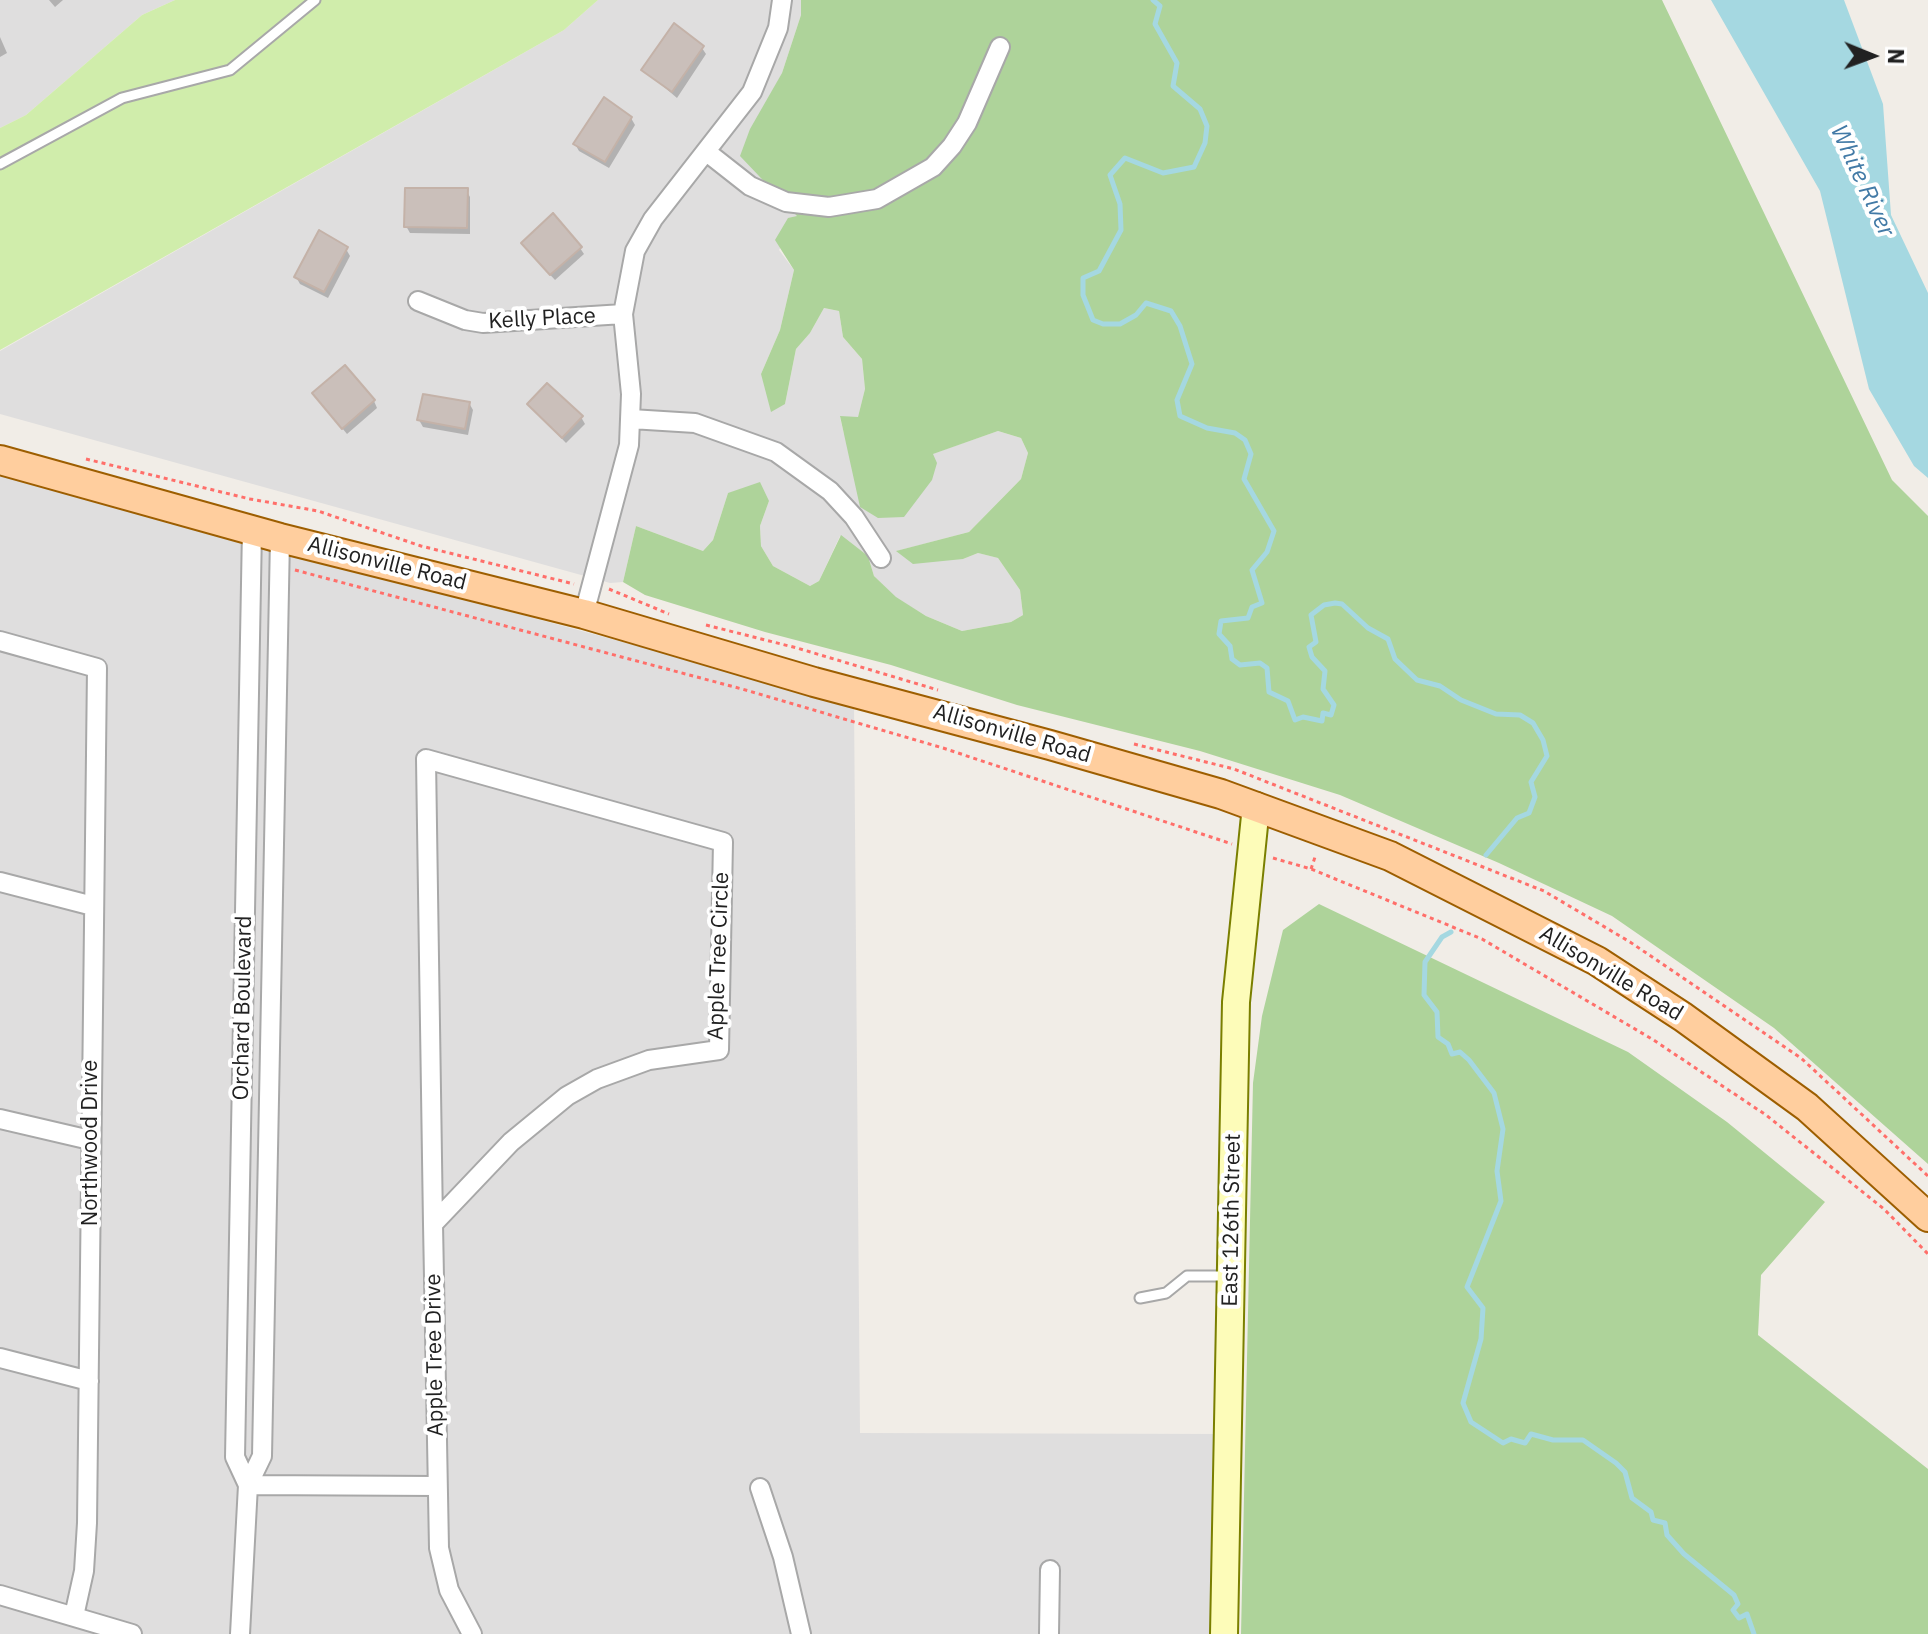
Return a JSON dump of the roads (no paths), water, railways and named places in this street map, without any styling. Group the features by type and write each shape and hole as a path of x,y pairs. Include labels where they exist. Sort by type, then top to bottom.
{"main road":[{"name":"Allisonville Road","path":"0,460 252,529 279,550 584,614 1256,806 1390,856 1597,961 1756,1067 1817,1116 1928,1217"},
{"name":"East 126th Street","path":"1224,1634 1236,1002 1256,806"}],"street":[{"path":"584,614 625,466 631,419 623,314 635,251 660,208 708,153 752,92 778,28 782,0"},
{"path":"708,153 750,186 786,202 829,207 877,199 933,167 952,146 967,123 1000,47"},
{"name":"Kelly Place","path":"418,301 465,320 483,323 623,314"},
{"path":"631,419 695,423 776,452 830,491 854,517 881,558"},
{"name":"Orchard Boulevard","path":"248,1485 235,1457 252,529"},
{"name":"Orchard Boulevard","path":"240,1634 248,1485 262,1456 279,550"},
{"name":"Northwood Drive","path":"0,641 97,668 86,1554 74,1616"},
{"name":"Apple Tree Circle","path":"426,759 723,842 719,1050 649,1060 597,1079 567,1096 511,1142 433,1224 426,759"},
{"path":"0,882 93,906"},
{"path":"0,1119 90,1140"},
{"name":"Apple Tree Drive","path":"433,1224 441,1562 454,1603 472,1634"},
{"path":"0,1358 89,1381"},
{"path":"248,1485 437,1486"},
{"path":"760,1488 783,1557 801,1634"},
{"path":"1049,1634 1050,1570"},
{"path":"0,1595 132,1634"}],"lane":[{"path":"0,164 122,98 230,70 315,0"},
{"path":"1140,1298 1166,1293 1179,1278 1187,1276 1231,1276"}],"water":[{"name":"White River","path":"1711,0 1844,0 1883,104 1891,215 1928,293 1928,478 1914,466 1869,389 1820,191"}],"waterway":[{"path":"1153,0 1160,6 1155,24 1177,63 1173,86 1200,109 1207,126 1205,143 1194,167 1163,173 1125,158 1110,175 1120,204 1121,230 1099,271 1083,278 1083,295 1093,320 1103,324 1120,324 1136,315 1146,303 1171,311 1180,326 1192,364 1177,400 1180,416 1207,428 1235,433 1245,440 1251,454 1244,479 1274,531 1267,552 1252,570 1262,603 1252,607 1248,618 1221,621 1219,634 1230,646 1232,659 1240,665 1260,663 1267,668 1269,692 1288,701 1295,720 1303,717 1322,721 1323,713 1331,715 1334,705 1323,689 1325,671 1312,657 1309,647 1316,642 1311,615 1324,605 1335,603 1342,604 1368,628 1388,639 1395,659 1417,680 1440,686 1461,700 1496,714 1520,715 1533,723 1543,740 1547,756 1531,782 1535,797 1529,813 1517,818 1486,855"},
{"path":"1451,932 1442,937 1425,962 1424,995 1437,1012 1438,1037 1448,1044 1452,1054 1460,1052 1469,1060 1494,1093 1503,1129 1497,1171 1501,1201 1467,1287 1483,1308 1481,1339 1463,1403 1471,1422 1503,1443 1511,1439 1525,1443 1531,1434 1553,1440 1583,1440 1616,1463 1625,1472 1632,1498 1651,1512 1653,1520 1665,1523 1667,1535 1684,1554 1734,1595 1738,1604 1733,1610 1739,1618 1747,1614 1754,1634"}]}
